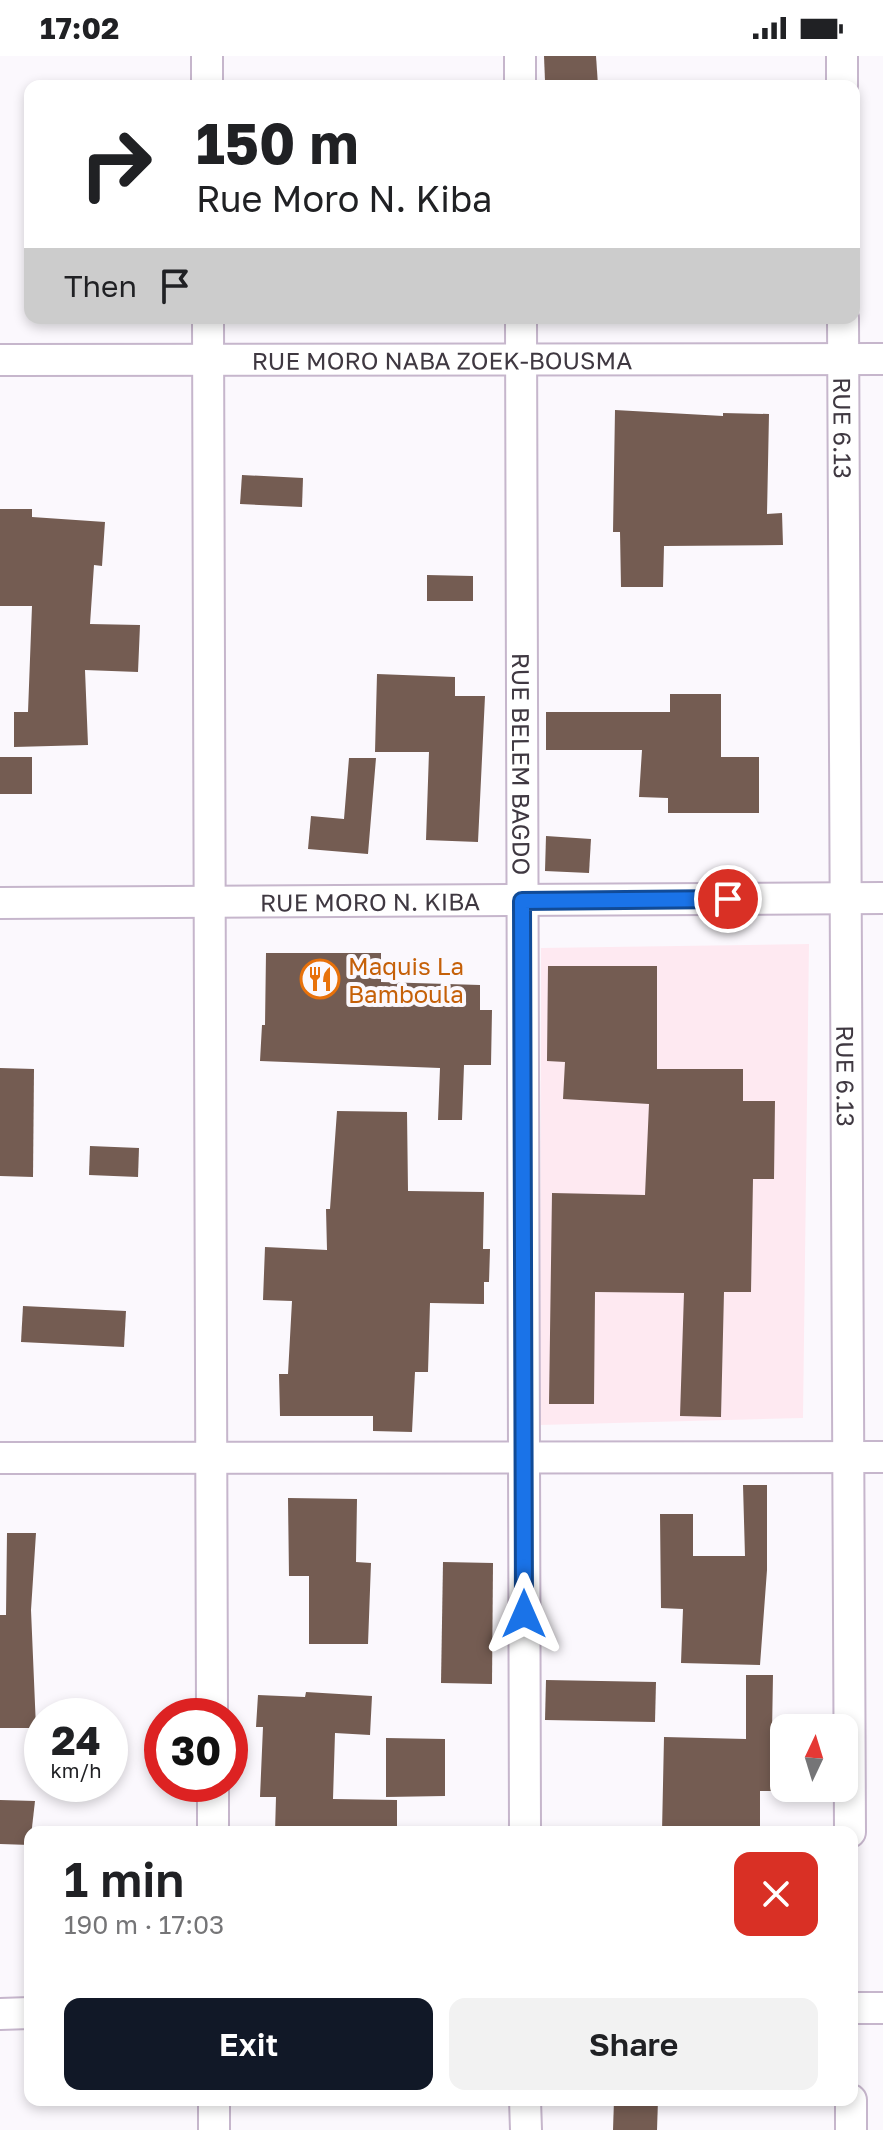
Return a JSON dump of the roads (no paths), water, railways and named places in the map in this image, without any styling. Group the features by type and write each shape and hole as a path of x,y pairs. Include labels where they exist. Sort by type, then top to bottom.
{"street":[{"path":"207,56 207,80"},
{"path":"520,56 520,80"},
{"path":"842,56 842,80"},
{"path":"208,324 212,1698"},
{"name":"RUE BELEM BAGDO","path":"521,324 525,1826"},
{"name":"RUE 6.13","path":"843,324 850,1826"},
{"name":"RUE MORO NABA ZOEK-BOUSMA","path":"0,360 883,359"},
{"name":"RUE MORO N. KIBA","path":"0,903 883,898"},
{"path":"0,1458 883,1457"},
{"path":"213,1802 213,1826"},
{"path":"858,2008 883,2008"},
{"path":"0,2014 24,2013"},
{"path":"214,2106 214,2130"},
{"path":"525,2106 526,2130"},
{"path":"851,2106 851,2130"}],"place":[{"name":"Maquis La Bamboula","path":"320,979"}]}
